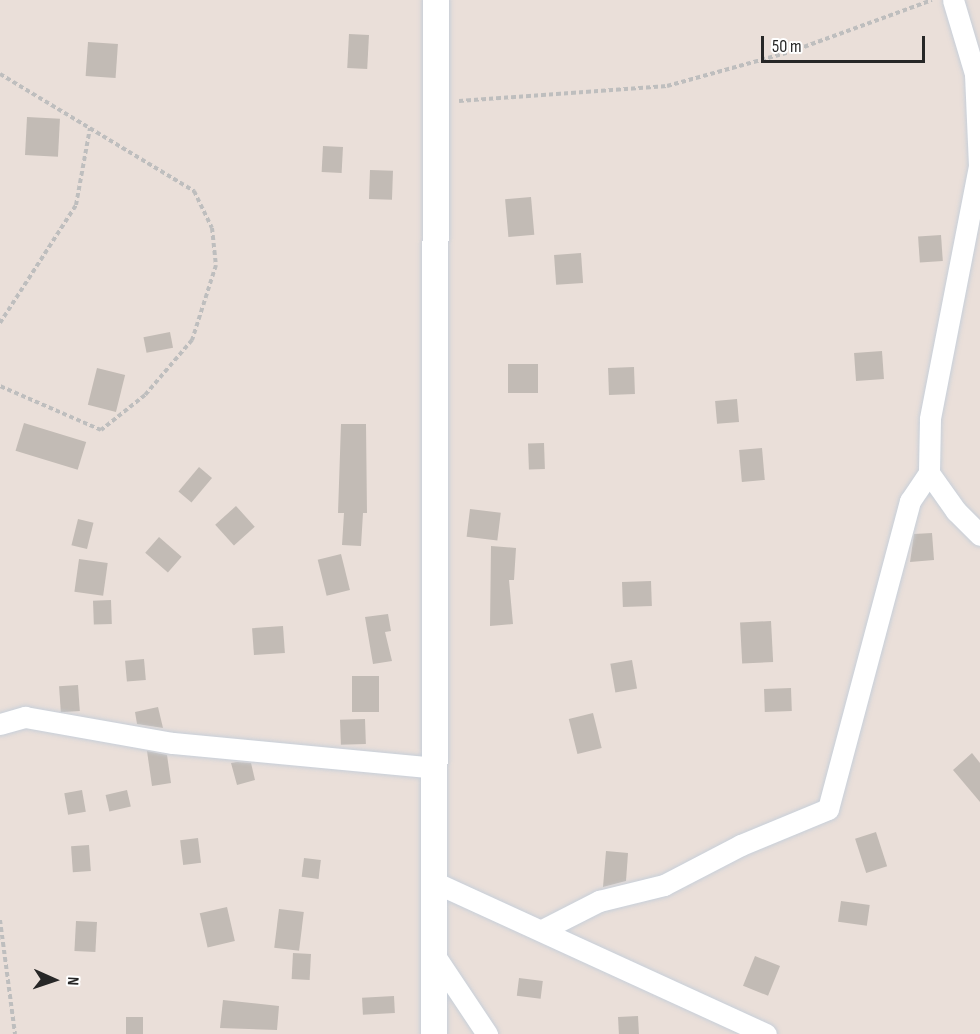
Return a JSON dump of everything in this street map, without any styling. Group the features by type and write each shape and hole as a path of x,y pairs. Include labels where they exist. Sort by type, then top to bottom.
{"street":[{"path":"434,1034 436,0"},
{"path":"544,929 599,900 664,885 741,845 828,809 910,501 929,472 930,420 979,166 975,74 953,0"},
{"path":"929,472 956,511 980,535"},
{"path":"0,724 25,717 173,743 436,768"},
{"path":"434,882 544,929 766,1034"},
{"path":"435,956 487,1034"}],"path":[{"path":"436,102 667,87 790,52 933,0"},
{"path":"0,74 194,191 212,228 215,256 204,309 192,340 145,395 101,429 0,386"},
{"path":"0,323 76,205 90,128"},
{"path":"0,921 15,1034"}],"building":[{"path":"349,34 369,35 367,69 347,68"},
{"path":"88,42 118,44 116,78 86,76"},
{"path":"27,117 60,119 58,157 25,155"},
{"path":"323,146 343,147 342,173 322,172"},
{"path":"370,170 393,171 392,200 369,199"},
{"path":"531,197 534,235 508,237 505,199"},
{"path":"941,235 943,261 920,263 918,237"},
{"path":"581,253 583,283 556,285 554,255"},
{"path":"170,332 173,348 147,353 143,337"},
{"path":"882,351 884,379 856,381 854,353"},
{"path":"508,364 538,364 538,393 508,393"},
{"path":"634,367 635,394 609,395 608,368"},
{"path":"97,368 125,375 116,412 88,405"},
{"path":"737,399 739,422 717,424 715,401"},
{"path":"24,423 86,442 78,470 16,451"},
{"path":"341,424 366,424 367,513 363,513 361,546 342,545 344,513 338,513"},
{"path":"544,443 545,469 529,470 528,444"},
{"path":"762,448 765,480 742,482 739,450"},
{"path":"199,467 212,478 191,502 178,492"},
{"path":"236,506 255,527 234,546 215,525"},
{"path":"470,509 501,513 497,541 467,537"},
{"path":"78,519 94,523 87,549 71,545"},
{"path":"932,533 934,560 910,562 914,534"},
{"path":"159,537 182,557 168,573 145,553"},
{"path":"491,546 516,548 514,580 509,580 513,624 490,626"},
{"path":"341,554 350,590 327,596 318,560"},
{"path":"79,559 108,563 103,596 74,592"},
{"path":"651,581 652,606 623,607 622,582"},
{"path":"111,600 112,624 94,625 93,601"},
{"path":"388,614 391,631 385,632 392,661 373,664 365,617"},
{"path":"771,621 773,662 742,664 740,623"},
{"path":"283,626 285,653 254,655 252,628"},
{"path":"144,659 146,680 127,682 125,661"},
{"path":"632,660 637,689 615,692 610,664"},
{"path":"352,676 379,676 379,712 352,712"},
{"path":"78,685 80,711 61,712 59,686"},
{"path":"791,688 792,711 765,712 764,689"},
{"path":"158,707 163,728 137,724 135,712"},
{"path":"593,713 602,748 577,754 569,719"},
{"path":"365,719 366,744 341,745 340,720"},
{"path":"147,751 167,755 171,783 152,786"},
{"path":"972,753 980,763 980,802 953,770"},
{"path":"231,763 251,763 255,780 237,785"},
{"path":"82,790 86,812 68,815 64,793"},
{"path":"127,790 131,807 109,812 106,795"},
{"path":"876,832 887,866 866,873 855,839"},
{"path":"198,838 201,863 183,865 180,840"},
{"path":"89,845 91,871 73,872 71,846"},
{"path":"606,851 628,853 626,881 603,887"},
{"path":"304,858 321,860 319,879 302,877"},
{"path":"841,901 870,905 867,926 838,922"},
{"path":"227,907 235,941 208,947 200,913"},
{"path":"279,909 304,912 299,951 274,948"},
{"path":"76,921 97,922 95,952 74,951"},
{"path":"293,953 311,954 310,980 292,979"},
{"path":"755,956 780,966 768,996 743,986"},
{"path":"519,978 543,981 541,999 517,996"},
{"path":"394,996 395,1013 363,1015 362,998"},
{"path":"223,1000 279,1006 277,1030 220,1028"},
{"path":"638,1016 639,1034 619,1034 618,1017"},
{"path":"126,1017 143,1017 143,1034 126,1034"}]}
